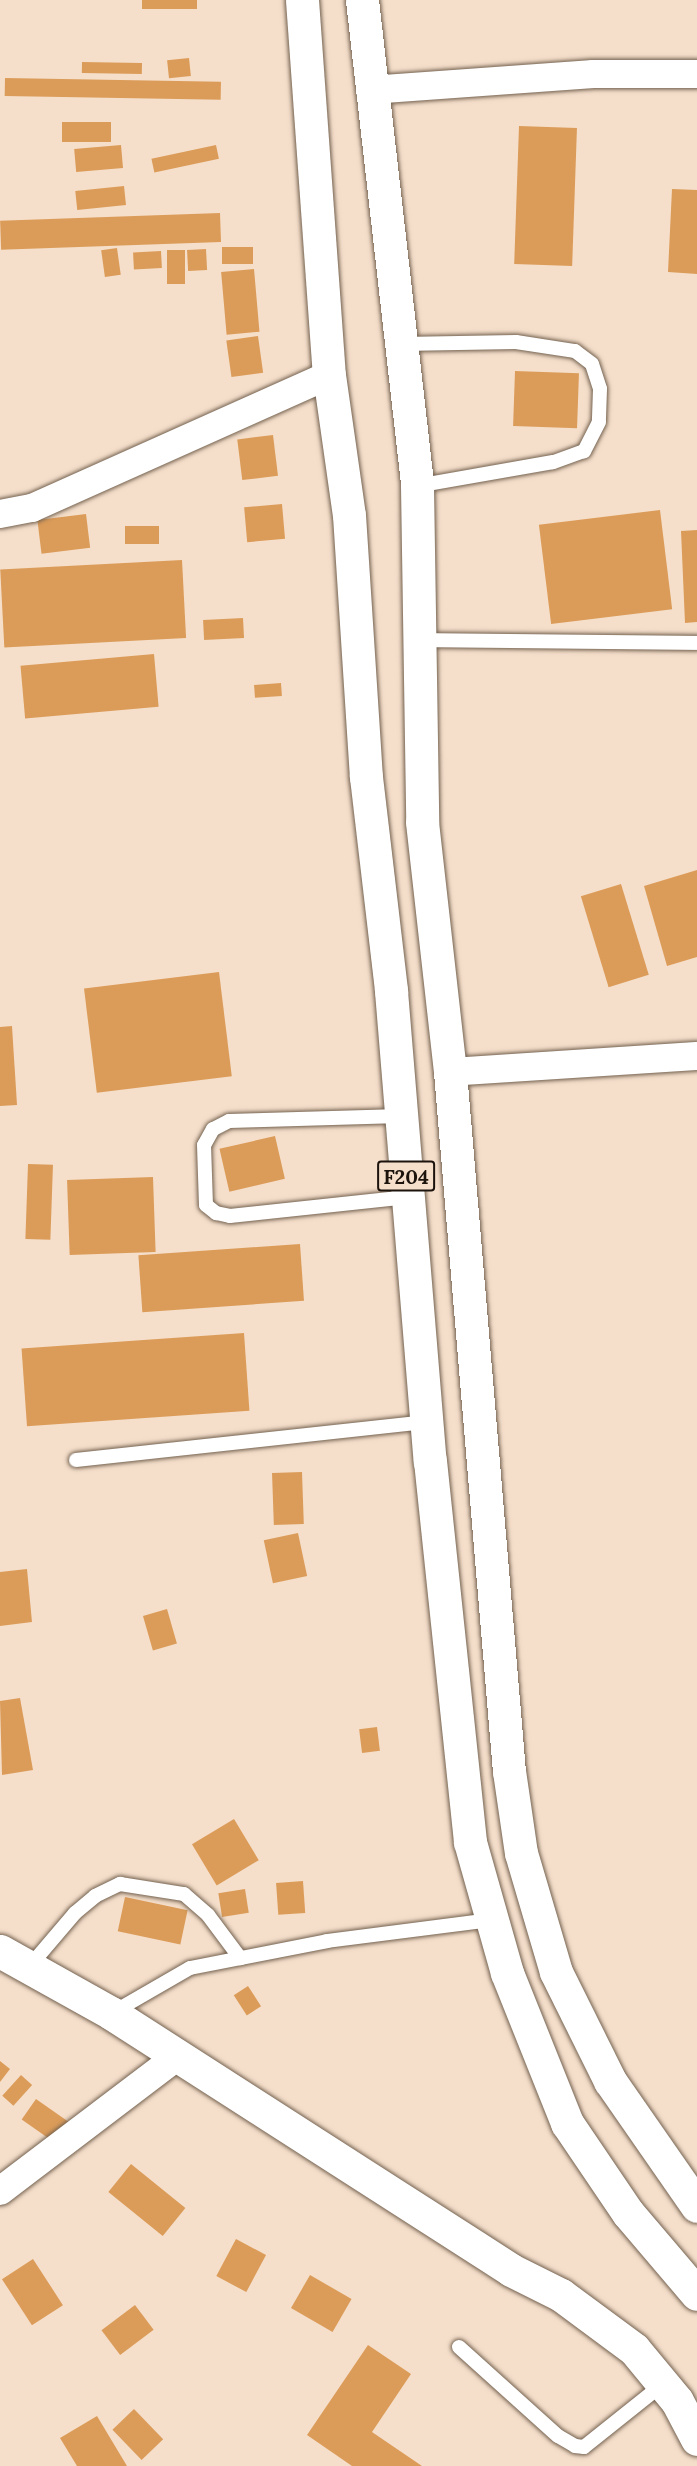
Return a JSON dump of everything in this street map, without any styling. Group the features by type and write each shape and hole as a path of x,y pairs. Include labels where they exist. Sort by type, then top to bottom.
{"main road":[{"name":"F204","path":"302,0 329,375 349,515 366,777 401,1116 427,1422 461,1775 470,1842 490,1920 507,1973 567,2123 628,2213 697,2294"},
{"name":"F204","path":"362,0 370,90 417,486 422,822 450,1072 507,1748 521,1853 556,1972 610,2081 697,2206"},
{"path":"0,1951 111,2013 511,2270 561,2295 634,2349 663,2384 697,2439"}],"street":[{"path":"370,90 593,74 697,74"},
{"path":"0,514 32,508 329,375"},
{"path":"450,1072 697,1056"},
{"path":"0,2191 178,2056"}],"lane":[{"path":"400,344 516,342 575,351 592,364 600,389 599,422 584,451 553,462 417,486"},
{"path":"418,640 697,643"},
{"path":"401,1116 229,1121 213,1129 204,1145 206,1204 216,1213 230,1216 408,1197"},
{"path":"76,1460 427,1422"},
{"path":"29,1967 75,1913 95,1896 120,1884 184,1894 208,1915 240,1958"},
{"path":"111,2013 190,1968 327,1941 490,1920"},
{"path":"459,2347 558,2436 575,2446 584,2447 663,2384"}],"building":[{"path":"142,0 197,0 197,9 142,9"},
{"path":"189,58 191,76 169,78 167,60"},
{"path":"82,62 142,63 142,74 82,73"},
{"path":"5,78 221,82 221,100 5,96"},
{"path":"62,122 111,122 111,142 62,142"},
{"path":"519,126 577,128 572,266 514,264"},
{"path":"121,145 123,168 76,172 74,149"},
{"path":"216,145 219,159 154,172 151,159"},
{"path":"124,186 126,205 77,210 75,191"},
{"path":"672,189 697,190 697,274 668,272"},
{"path":"220,213 221,242 1,250 0,221"},
{"path":"222,247 253,247 253,264 222,264"},
{"path":"117,248 121,275 105,277 101,250"},
{"path":"206,249 207,270 188,271 187,250"},
{"path":"167,250 185,250 185,284 167,284"},
{"path":"161,251 162,268 134,269 133,252"},
{"path":"254,269 259,332 227,335 221,272"},
{"path":"258,336 263,373 231,377 226,340"},
{"path":"515,371 579,373 577,428 513,426"},
{"path":"273,435 278,476 242,480 237,439"},
{"path":"282,504 285,539 247,542 244,507"},
{"path":"660,510 672,609 551,624 539,525"},
{"path":"86,514 90,548 42,554 37,520"},
{"path":"125,526 159,526 159,544 125,544"},
{"path":"697,530 697,622 685,623 681,531"},
{"path":"182,560 186,638 4,647 0,570"},
{"path":"243,618 244,638 204,640 203,620"},
{"path":"154,654 159,707 25,718 21,666"},
{"path":"281,683 282,696 255,698 254,685"},
{"path":"697,870 697,957 667,966 644,886"},
{"path":"621,884 649,975 609,987 581,896"},
{"path":"219,972 232,1076 97,1093 84,989"},
{"path":"12,1026 17,1105 0,1106 0,1027"},
{"path":"275,1136 285,1179 229,1192 219,1149"},
{"path":"28,1164 53,1165 50,1240 25,1239"},
{"path":"153,1177 156,1252 70,1255 67,1180"},
{"path":"300,1244 304,1301 142,1312 138,1255"},
{"path":"244,1333 249,1411 27,1426 22,1349"},
{"path":"302,1472 304,1524 274,1525 272,1473"},
{"path":"298,1533 307,1576 273,1583 264,1540"},
{"path":"27,1569 32,1622 0,1626 0,1572"},
{"path":"167,1609 177,1644 153,1650 143,1616"},
{"path":"20,1698 33,1770 2,1775 0,1701"},
{"path":"377,1727 380,1751 362,1753 359,1729"},
{"path":"234,1819 259,1860 217,1885 192,1844"},
{"path":"303,1881 305,1913 278,1915 276,1883"},
{"path":"245,1889 249,1913 222,1917 218,1893"},
{"path":"125,1897 188,1910 180,1945 118,1931"},
{"path":"248,1986 261,2006 247,2015 234,1995"},
{"path":"0,2061 10,2069 0,2082"},
{"path":"21,2075 32,2085 13,2106 2,2096"},
{"path":"36,2099 72,2124 58,2145 22,2119"},
{"path":"131,2164 185,2208 163,2236 108,2192"},
{"path":"236,2239 266,2255 246,2292 216,2276"},
{"path":"33,2259 63,2305 32,2325 2,2279"},
{"path":"310,2275 352,2299 333,2332 291,2308"},
{"path":"135,2305 154,2330 120,2355 101,2330"},
{"path":"368,2345 411,2374 372,2432 422,2466 352,2466 307,2435"},
{"path":"134,2409 163,2439 142,2460 112,2430"},
{"path":"97,2416 127,2466 77,2466 60,2438"}]}
